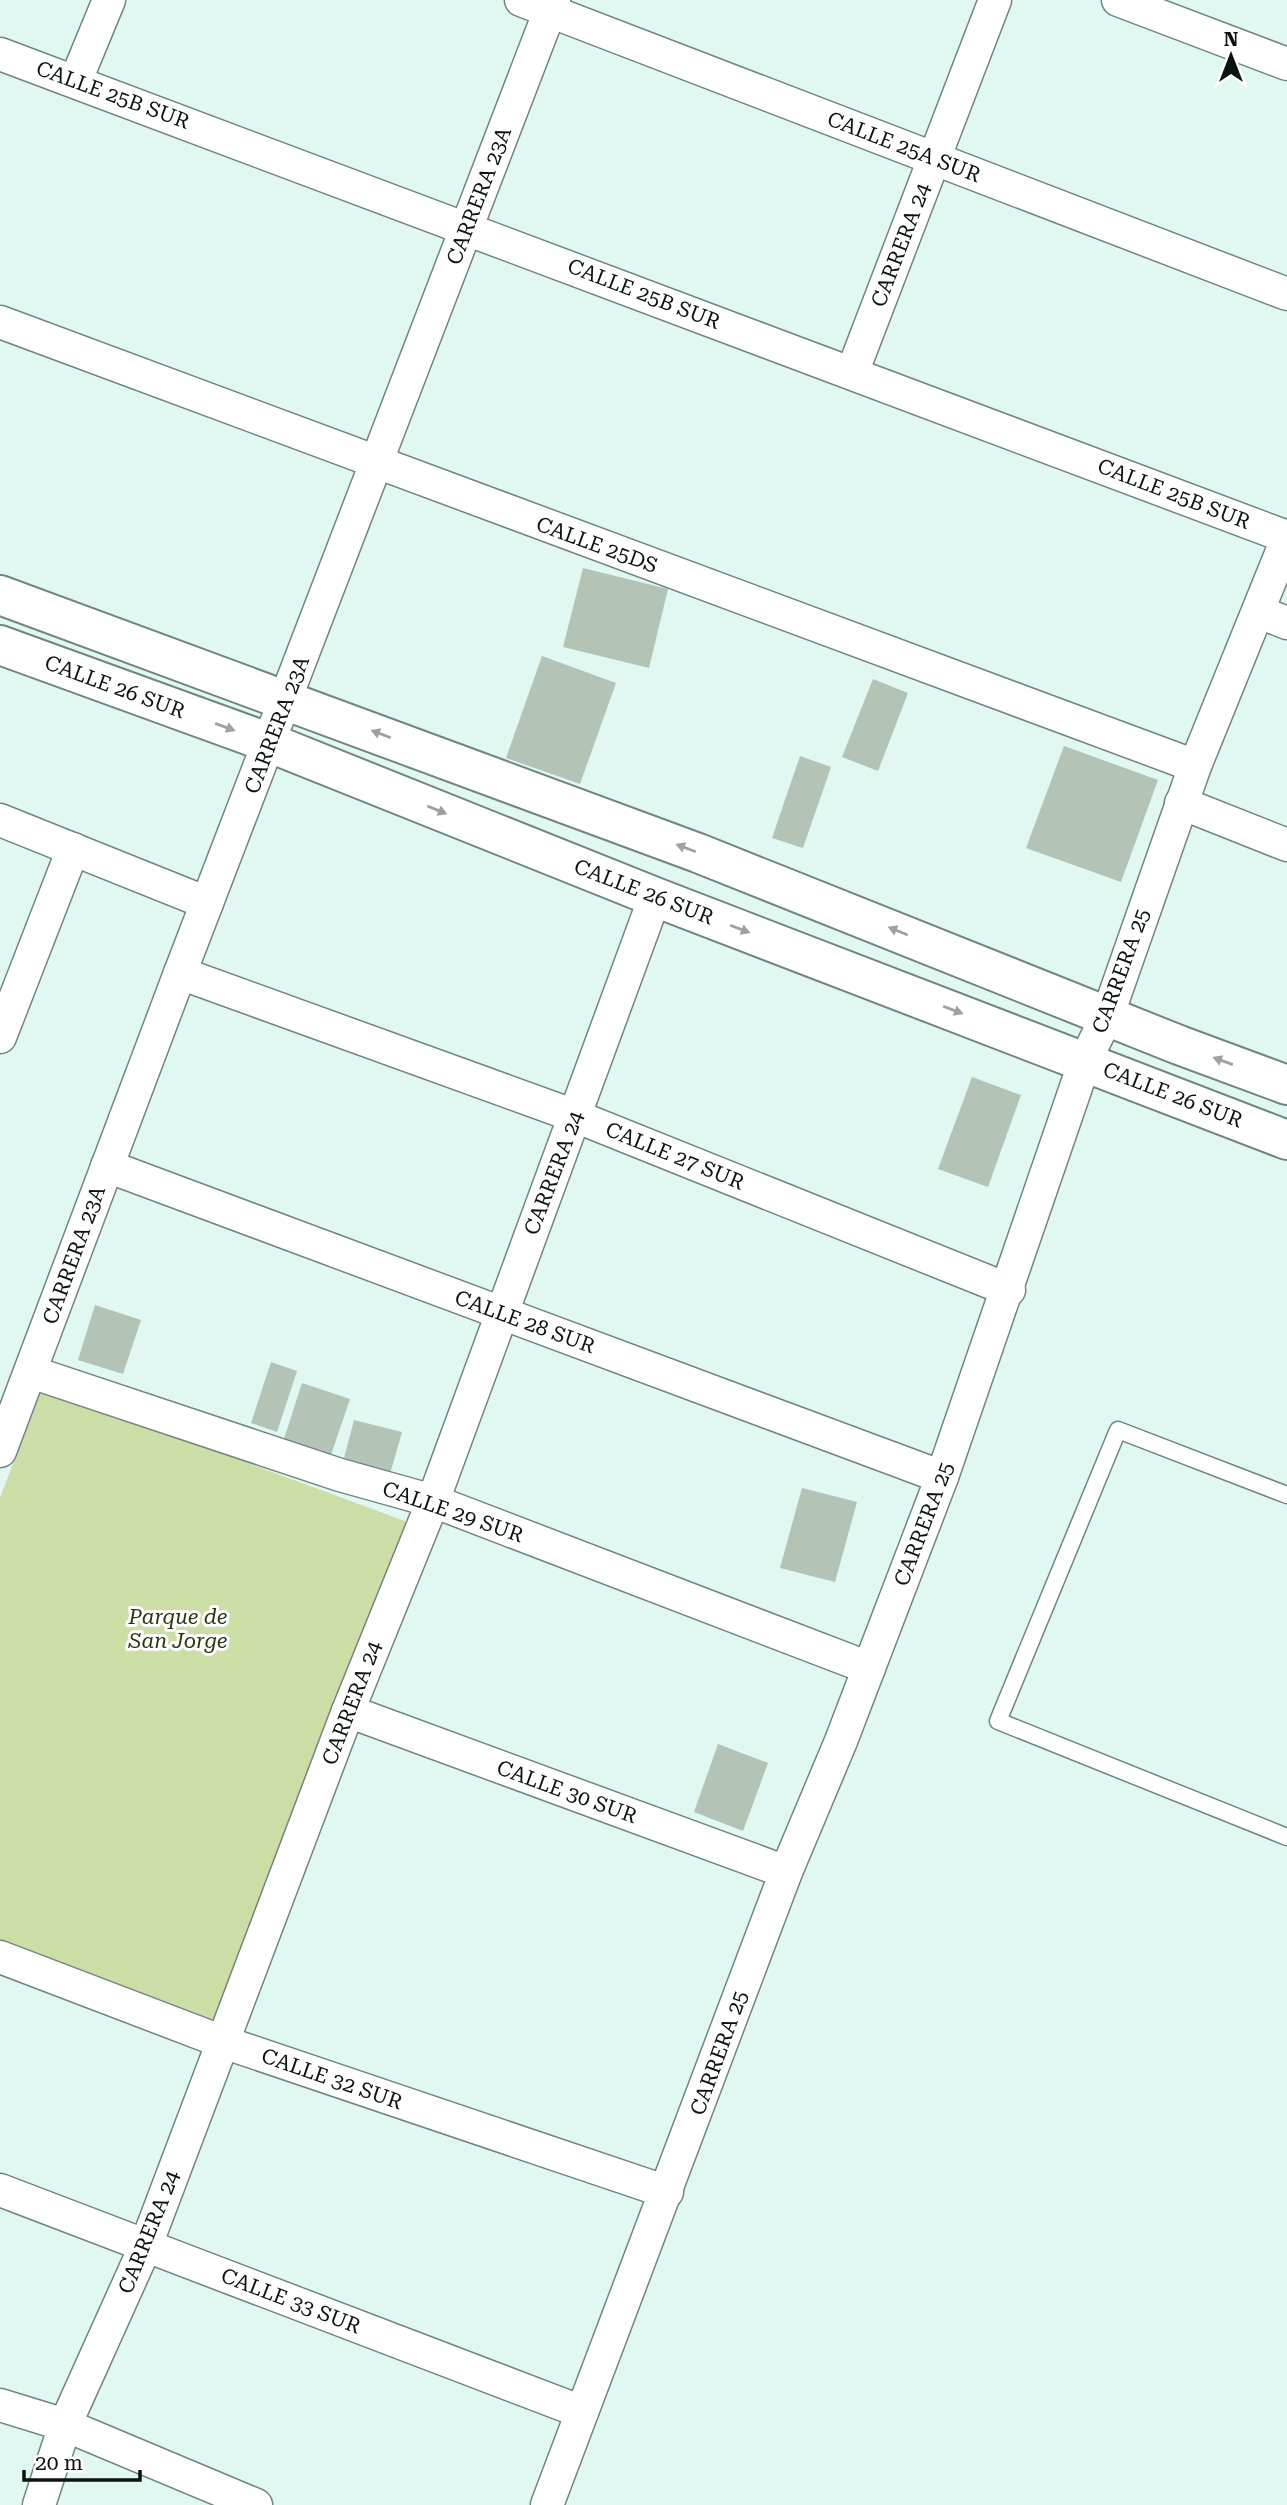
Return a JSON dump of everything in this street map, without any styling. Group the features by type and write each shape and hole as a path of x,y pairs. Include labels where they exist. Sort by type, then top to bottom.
{"street":[{"path":"76,80 109,0"},
{"name":"CALLE 25A SUR","path":"520,0 552,6 934,159 1287,294"},
{"name":"CARRERA 24","path":"852,373 995,0"},
{"path":"1118,0 1287,64"},
{"name":"CARRERA 23A","path":"0,1451 180,973 552,6"},
{"name":"CALLE 25B SUR","path":"0,54 76,80 1287,538"},
{"name":"CALLE 25DS","path":"1,326 1195,766"},
{"name":"CARRERA 25","path":"547,2505 786,1872 869,1668 942,1477 1009,1290 1085,1061 1108,1014 1195,766 1273,618 1287,538"},
{"path":"0,595 698,853 1108,1014 1179,1045 1287,1084"},
{"name":"CALLE 26 SUR","path":"0,645 270,743 655,897 1287,1140"},
{"path":"1181,803 1287,845"},
{"path":"0,820 207,903"},
{"path":"2,1026 73,849"},
{"name":"CARRERA 24","path":"39,2505 65,2425 146,2245 348,1711 433,1501 655,897"},
{"name":"CALLE 27 SUR","path":"180,973 575,1116 1009,1290"},
{"name":"CALLE 28 SUR","path":"107,1166 942,1477"},
{"name":"CALLE 29 SUR","path":"31,1372 340,1475 433,1501 869,1668"},
{"name":"CALLE 30 SUR","path":"348,1711 786,1872"},
{"name":"CALLE 32 SUR","path":"0,1957 223,2042 667,2192"},
{"name":"CALLE 33 SUR","path":"0,2190 582,2412"},
{"path":"0,2405 65,2425 256,2505"}],"lane":[{"path":"1287,1495 1118,1430 998,1721 1287,1837"}],"green space":[{"name":"Parque de San Jorge","path":"42,1387 410,1523 214,2025 0,1946 0,1498"}],"building":[{"path":"583,568 668,589 649,668 563,647"},
{"path":"542,656 616,683 580,784 506,758"},
{"path":"873,679 908,693 878,771 842,757"},
{"path":"1064,746 1158,780 1121,882 1026,848"},
{"path":"800,756 831,767 803,848 772,838"},
{"path":"972,1077 1021,1095 988,1187 938,1169"},
{"path":"95,1305 141,1320 123,1374 78,1360"},
{"path":"271,1362 297,1371 277,1432 251,1423"},
{"path":"302,1383 350,1399 331,1455 284,1439"},
{"path":"354,1420 402,1432 390,1474 343,1462"},
{"path":"802,1488 857,1502 835,1582 780,1568"},
{"path":"718,1744 768,1763 743,1831 694,1812"}]}
